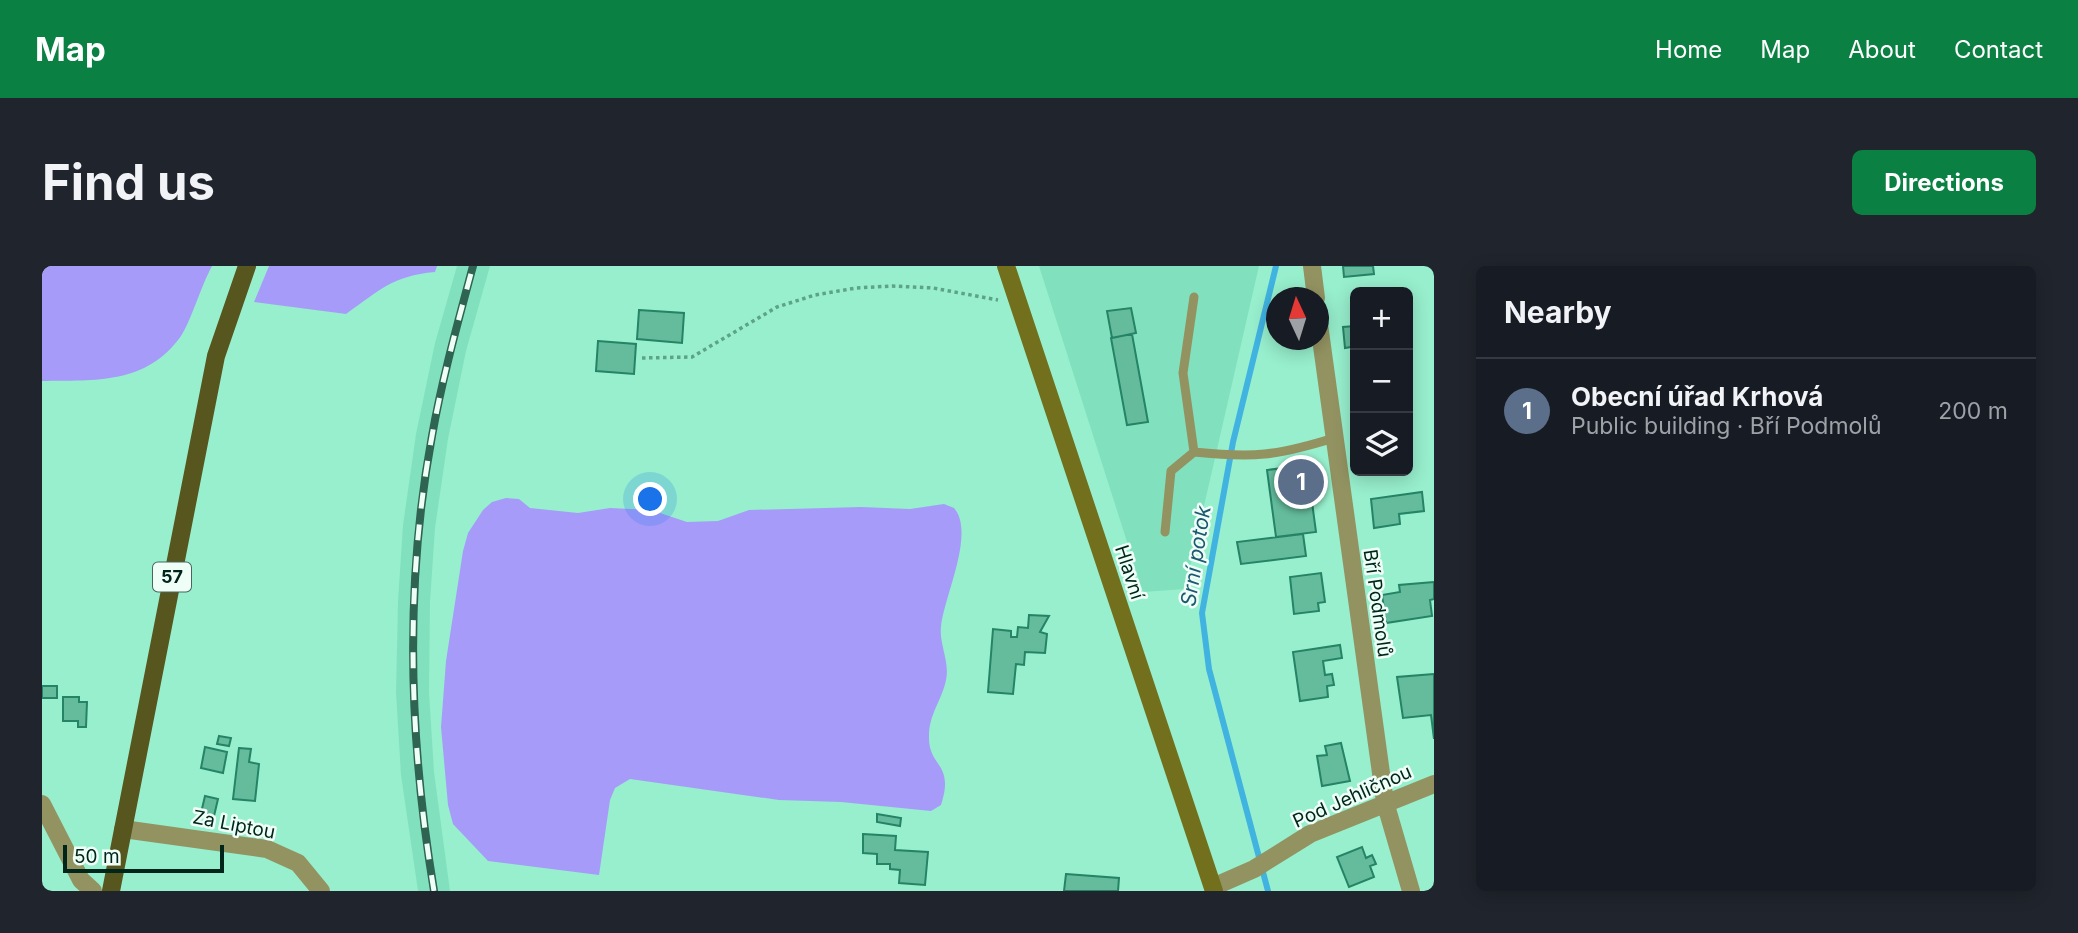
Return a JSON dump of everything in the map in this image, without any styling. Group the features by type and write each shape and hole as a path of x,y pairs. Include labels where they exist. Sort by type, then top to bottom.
{"main road":[{"name":"57","path":"111,891 216,356 232,302 247,266"}],"street":[{"name":"Hlavní","path":"1006,266 1214,889"},
{"path":"1312,266 1315,287"},
{"name":"Bří Podmolů","path":"1322,350 1385,802 1410,891"},
{"name":"Pod Jehličnou","path":"1214,889 1275,858 1310,834 1434,784"},
{"path":"42,804 81,880 93,891"},
{"name":"Za Liptou","path":"123,829 178,834 267,849 298,863 321,891"}],"lane":[{"path":"1194,297 1183,373 1194,452"},
{"path":"1165,532 1171,471 1194,452 1242,457 1283,454 1334,438"}],"path":[{"path":"642,358 692,356 777,307 815,295 856,288 933,288 974,298 1017,299"}],"shaded area":[{"path":"42,266 212,266 181,336 152,364 136,372 100,379 42,381"},
{"path":"269,266 437,266 435,272 408,277 387,286 346,314 254,302"},
{"path":"457,266 490,266 466,351 448,439 435,528 430,602 429,692 434,772 450,891 418,891 401,775 396,693 398,601 403,525 416,434 435,343"},
{"path":"1039,266 1259,266 1185,589 1143,592"},
{"path":"506,498 519,499 530,508 578,513 610,508 651,510 687,522 718,521 749,510 861,507 910,509 944,504 954,508 960,519 962,533 941,627 947,673 931,721 929,736 932,754 945,781 941,805 931,811 841,802 779,800 630,779 615,788 610,800 599,875 488,861 453,824 448,805 441,727 446,661 468,533 483,510 492,502"}],"building":[{"path":"1343,266 1373,266 1374,274 1344,277"},
{"path":"1131,308 1136,333 1112,338 1107,311"},
{"path":"639,310 684,313 682,343 637,339"},
{"path":"1350,326 1350,347 1345,348 1343,327"},
{"path":"1132,334 1148,422 1127,425 1111,338"},
{"path":"598,341 636,344 634,374 596,371"},
{"path":"1307,465 1316,532 1276,537 1267,470"},
{"path":"1422,492 1424,511 1399,514 1400,524 1374,528 1371,499"},
{"path":"1303,534 1306,556 1241,564 1237,542"},
{"path":"1321,573 1325,602 1318,603 1319,611 1294,614 1290,577"},
{"path":"1434,582 1434,599 1430,600 1432,616 1386,623 1382,595 1400,592 1399,585"},
{"path":"1029,615 1049,616 1040,632 1047,634 1045,653 1025,652 1024,665 1016,664 1013,694 988,692 993,629 1011,631 1011,637 1017,637 1018,627 1028,628"},
{"path":"1340,645 1342,658 1323,661 1325,675 1332,674 1334,685 1327,686 1328,697 1300,701 1293,652"},
{"path":"1434,674 1434,739 1431,715 1403,718 1397,677"},
{"path":"42,686 57,686 57,698 42,698"},
{"path":"63,697 79,697 79,702 87,702 86,727 78,727 78,721 63,721"},
{"path":"219,736 231,738 229,746 217,744"},
{"path":"1341,743 1350,781 1322,786 1317,756 1327,755 1325,746"},
{"path":"205,747 227,752 223,773 201,768"},
{"path":"239,748 251,749 249,762 259,764 255,801 233,799"},
{"path":"205,796 218,799 214,816 201,813"},
{"path":"877,814 901,818 900,826 877,822"},
{"path":"863,834 896,836 895,850 928,852 925,885 899,883 900,870 890,869 890,864 877,864 877,854 863,853"},
{"path":"1362,847 1366,858 1372,855 1376,864 1370,866 1374,877 1349,887 1337,857"},
{"path":"1066,874 1119,878 1118,891 1064,891"}],"waterway":[{"name":"Srní potok","path":"1268,891 1209,669 1202,613 1233,442 1276,266"}],"railway":[{"path":"434,891 419,777 415,720 413,663 417,550 436,415 473,266"}],"place":[{"name":"Obecní úřad Krhová","path":"1301,482"}]}
